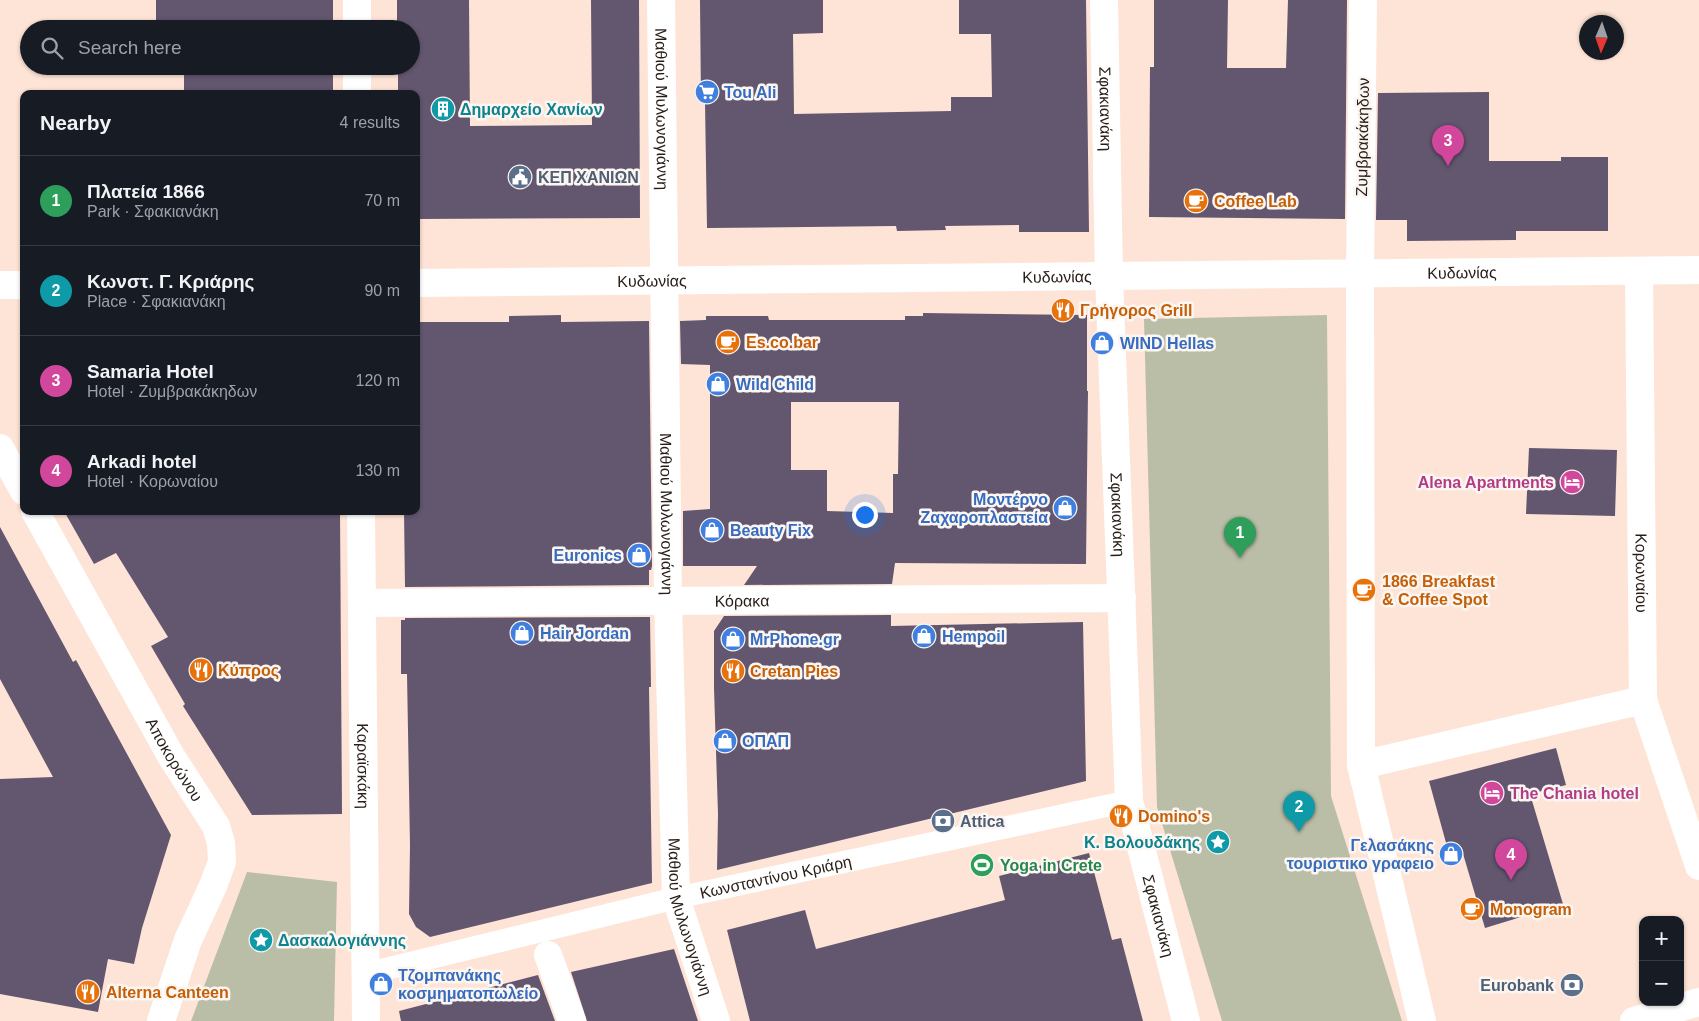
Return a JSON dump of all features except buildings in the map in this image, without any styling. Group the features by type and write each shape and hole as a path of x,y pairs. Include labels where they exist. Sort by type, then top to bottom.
{"street":[{"path":"356,0 357,20"},
{"name":"Μαθιού Μυλωνογιάννη","path":"661,0 668,601 676,898 716,1021"},
{"name":"Σφακιανάκη","path":"1104,0 1109,276 1130,801 1186,1021"},
{"name":"Ζυμβρακάκηδων","path":"1363,0 1360,274 1361,766 1422,1021"},
{"path":"357,75 357,90"},
{"name":"Κυδωνίας","path":"420,284 1699,270"},
{"name":"Κορωναίου","path":"1639,271 1643,700 1699,866"},
{"path":"0,285 20,285"},
{"path":"0,448 20,484"},
{"name":"Αποκορώνου","path":"37,515 171,756 210,815 216,826 221,843 222,862 188,940 161,1021"},
{"name":"Καραϊσκάκη","path":"361,515 366,1021"},
{"name":"Κόρακα","path":"362,603 1122,598"},
{"path":"1361,766 1643,700"},
{"path":"548,955 572,1021"},
{"path":"1634,1021 1699,1002"}],"lane":[{"name":"Κωνσταντίνου Κριάρη","path":"365,974 676,898 1130,801"}],"green space":[{"path":"1327,315 1331,796 1402,1021 1222,1021 1157,807 1144,319"},
{"path":"247,872 337,882 334,1021 191,1021"}],"place":[{"name":"Tou Ali","path":"707,92"},
{"name":"Δημαρχείο Χανίων","path":"443,109"},
{"name":"Samaria Hotel","path":"1448,166"},
{"name":"ΚΕΠ ΧΑΝΙΩΝ","path":"520,177"},
{"name":"Coffee Lab","path":"1196,201"},
{"name":"Γρήγορος Grill","path":"1063,310"},
{"name":"Es.co.bar","path":"728,342"},
{"name":"WIND Hellas","path":"1102,343"},
{"name":"Wild Child","path":"718,384"},
{"name":"Alena Apartments","path":"1572,482"},
{"name":"Μοντέρνο Ζαχαροπλαστεία","path":"1065,508"},
{"name":"Beauty Fix","path":"712,530"},
{"name":"Euronics","path":"639,555"},
{"name":"Πλατεία 1866","path":"1240,558"},
{"name":"1866 Breakfast & Coffee Spot","path":"1364,590"},
{"name":"Hair Jordan","path":"522,633"},
{"name":"Hempoil","path":"924,636"},
{"name":"MrPhone.gr","path":"733,639"},
{"name":"Κύπρος","path":"201,670"},
{"name":"Cretan Pies","path":"733,671"},
{"name":"ΟΠΑΠ","path":"725,741"},
{"name":"The Chania hotel","path":"1492,793"},
{"name":"Domino's","path":"1121,816"},
{"name":"Attica","path":"943,821"},
{"name":"Κωνστ. Γ. Κριάρης","path":"1299,832"},
{"name":"Κ. Βολουδάκης","path":"1218,842"},
{"name":"Γελασάκης τουριστικο γραφειο","path":"1451,854"},
{"name":"Yoga in Crete","path":"982,865"},
{"name":"Arkadi hotel","path":"1511,880"},
{"name":"Monogram","path":"1472,909"},
{"name":"Δασκαλογιάννης","path":"261,940"},
{"name":"Τζομπανάκης κοσμηματοπωλείο","path":"381,984"},
{"name":"Eurobank","path":"1572,985"},
{"name":"Alterna Canteen","path":"88,992"}]}
